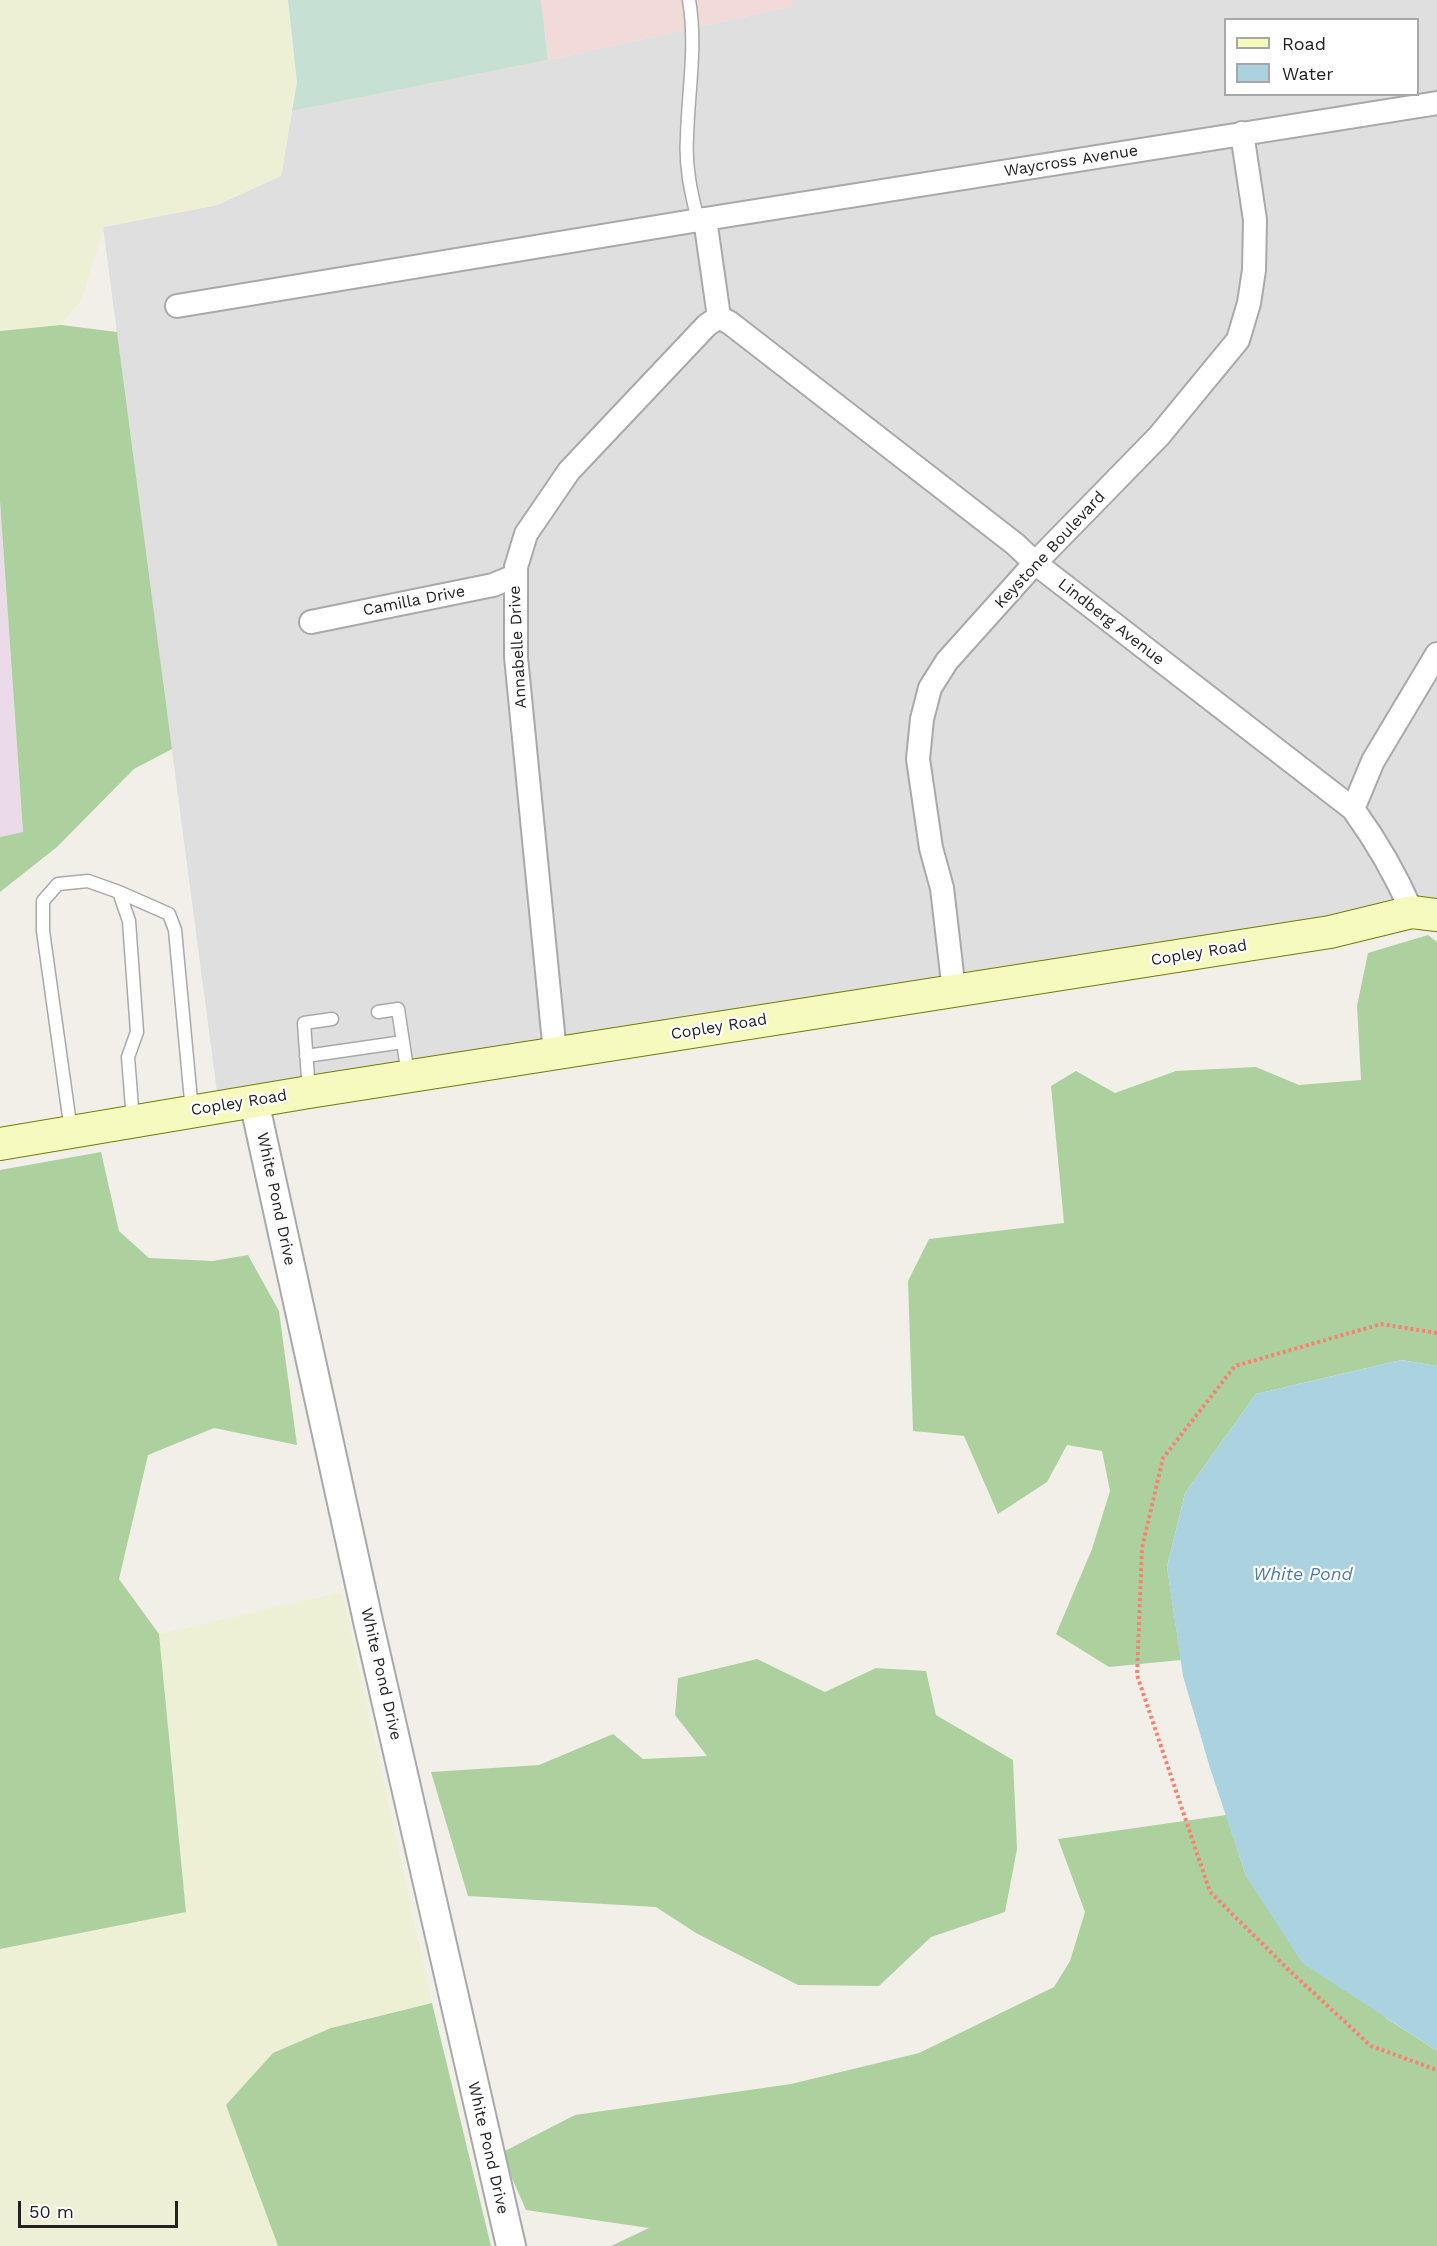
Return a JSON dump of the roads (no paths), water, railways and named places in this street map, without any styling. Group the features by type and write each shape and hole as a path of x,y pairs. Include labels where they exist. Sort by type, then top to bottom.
{"main road":[{"name":"Copley Road","path":"0,1144 408,1076 1330,932 1425,914"}],"street":[{"name":"Waycross Avenue","path":"177,306 701,219 1437,103"},
{"name":"Keystone Boulevard","path":"954,992 945,906 931,848 918,759 922,719 930,688 946,661 1035,563 1159,436 1238,340 1249,303 1254,270 1255,220 1242,134"},
{"path":"701,219 719,317"},
{"name":"Lindberg Avenue","path":"719,317 730,323 1005,536 1035,563 1353,809 1376,841 1396,877 1425,914"},
{"name":"Annabelle Drive","path":"555,1053 516,657 515,576 526,534 569,471 707,325 719,317"},
{"name":"Camilla Drive","path":"311,622 493,585 515,576"},
{"path":"1353,809 1373,761 1437,654"},
{"name":"White Pond Drive","path":"254,1101 368,1621 511,2246"}],"lane":[{"path":"689,0 694,27 686,140 688,176 701,219"},
{"path":"71,1132 44,931 43,901 58,885 88,881 169,914 175,930 192,1111"},
{"path":"119,892 129,921 137,1032 128,1057 133,1121"},
{"path":"378,1012 398,1009 408,1076"},
{"path":"309,1092 304,1023 332,1019"},
{"path":"306,1056 403,1042"}],"water":[{"name":"White Pond","path":"1401,1360 1437,1366 1437,2051 1302,1963 1246,1876 1210,1768 1183,1676 1167,1567 1185,1493 1256,1394"}]}
